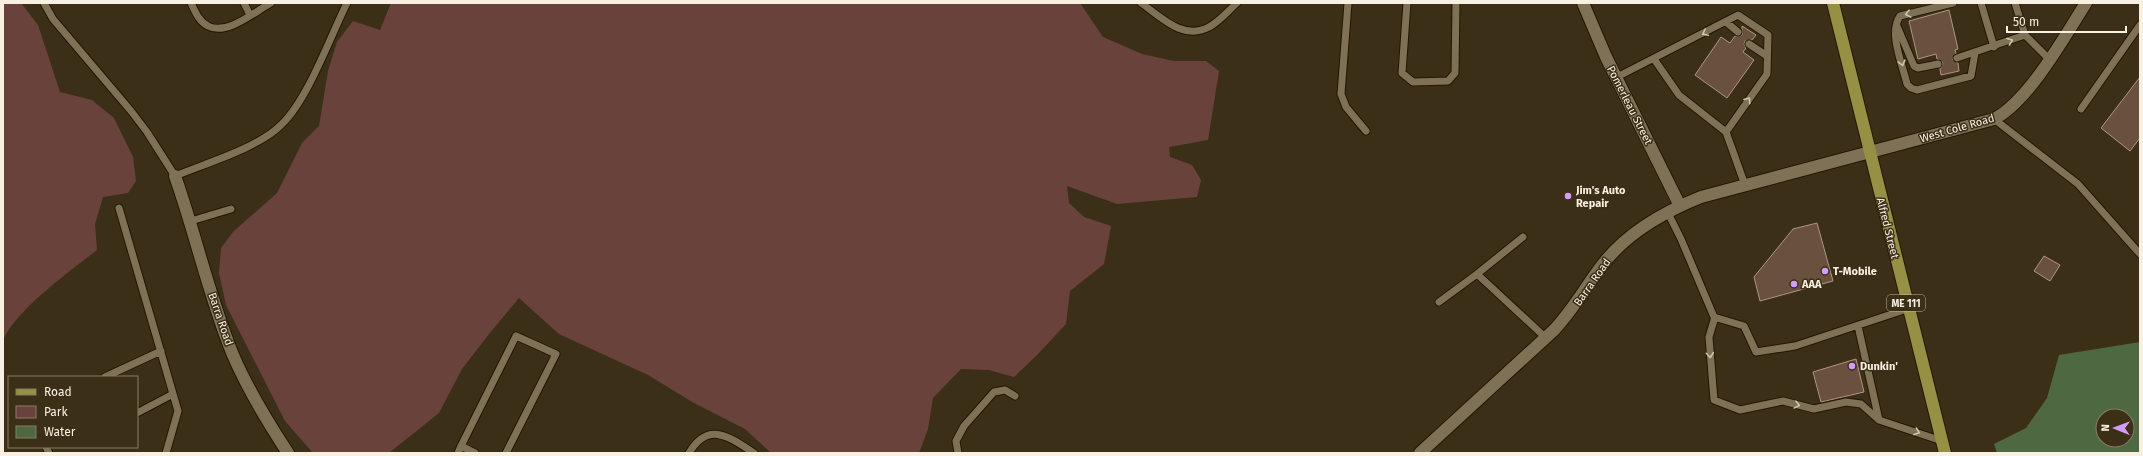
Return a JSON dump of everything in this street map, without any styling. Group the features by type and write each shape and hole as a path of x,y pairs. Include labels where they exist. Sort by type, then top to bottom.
{"main road":[{"name":"Alfred Street","path":"1833,3 1907,309 1943,447"}],"street":[{"name":"Pomerleau Street","path":"1583,3 1617,77 1680,206"},
{"name":"West Cole Road","path":"1869,152 1994,119 2009,110 2022,97 2086,3"},
{"name":"Barra Road","path":"1420,453 1546,338 1572,310 1597,272 1613,253 1630,238 1680,206 1745,184 1869,152"},
{"name":"Barra Road","path":"175,176 191,221 220,320 234,355 258,406 288,453"}],"lane":[{"path":"44,3 53,19 147,132 175,176 256,143 282,125 300,100 347,3"},
{"path":"191,3 199,18 207,26 219,29 229,26 271,3"},
{"path":"244,3 250,15"},
{"path":"1141,3 1178,29 1190,32 1209,28 1237,3"},
{"path":"1348,3 1341,94 1346,107 1366,131"},
{"path":"1407,3 1402,73 1413,82 1448,81 1455,73 1456,3"},
{"path":"1953,3 1900,16 1895,39 1907,84 1911,88 1917,90 1971,76 1975,53"},
{"path":"1981,3 1994,47"},
{"path":"2016,4 2026,35 2049,59"},
{"path":"1617,77 1738,15 1768,36 1767,74 1726,132"},
{"path":"1726,22 1738,32"},
{"path":"2081,109 2140,25"},
{"path":"1897,26 1914,66 1918,68 1938,64"},
{"path":"1957,58 1994,47 2026,35"},
{"path":"1749,44 1767,56"},
{"path":"1654,59 1679,95 1726,132 1745,184"},
{"path":"1994,119 2078,184 2140,254"},
{"path":"119,208 178,411 166,453"},
{"path":"191,221 231,209"},
{"path":"1668,213 1715,317 1709,337 1714,400 1740,410 1783,401 1814,409 1846,402 1861,404 1879,420 1943,447"},
{"path":"1439,302 1477,274 1523,236"},
{"path":"1477,274 1546,338"},
{"path":"1715,317 1744,326 1756,352 1795,346 1907,309"},
{"path":"1858,326 1879,420"},
{"path":"475,453 460,450 516,336 556,354 506,453"},
{"path":"107,376 161,351"},
{"path":"958,453 956,441 964,426 994,392 1005,390 1015,396"},
{"path":"138,412 173,394"},
{"path":"689,453 699,439 704,435 714,433 754,453"}],"green space":[{"path":"3,3 21,3 38,25 60,92 92,100 114,118 133,157 136,181 128,193 103,197 95,224 97,250 31,304 19,316 3,340"},
{"path":"391,3 1080,3 1103,37 1142,54 1174,61 1206,61 1219,71 1208,140 1169,147 1170,157 1192,165 1201,180 1197,197 1117,204 1067,186 1069,203 1084,217 1111,226 1104,264 1070,291 1066,324 1014,377 989,370 961,369 933,398 928,429 919,453 771,453 745,429 694,403 648,375 559,334 519,298 462,369 439,413 389,453 313,453 285,421 226,305 219,273 221,248 233,232 277,193 302,143 319,126 328,71 337,42 353,21 380,30"}],"water":[{"path":"2140,342 2140,453 1997,453 1994,444 2026,428 2047,398 2059,355"}],"building":[{"path":"1949,10 1958,49 1955,50 1956,53 1952,59 1958,63 1959,71 1941,75 1940,69 1943,63 1937,59 1936,54 1918,59 1909,21"},
{"path":"1742,26 1756,35 1752,40 1745,41 1744,44 1746,48 1743,52 1754,60 1727,98 1695,75 1721,37 1730,43 1735,36 1742,35"},
{"path":"2140,77 2140,138 2130,151 2101,128"},
{"path":"1817,223 1833,281 1760,301 1754,277 1793,229"},
{"path":"2044,256 2060,265 2050,281 2034,271"},
{"path":"1856,359 1864,392 1821,402 1813,372"}],"place":[{"name":"Jim's Auto Repair","path":"1568,196"},
{"name":"T-Mobile","path":"1825,271"},
{"name":"AAA","path":"1794,284"},
{"name":"Dunkin'","path":"1852,366"}]}
